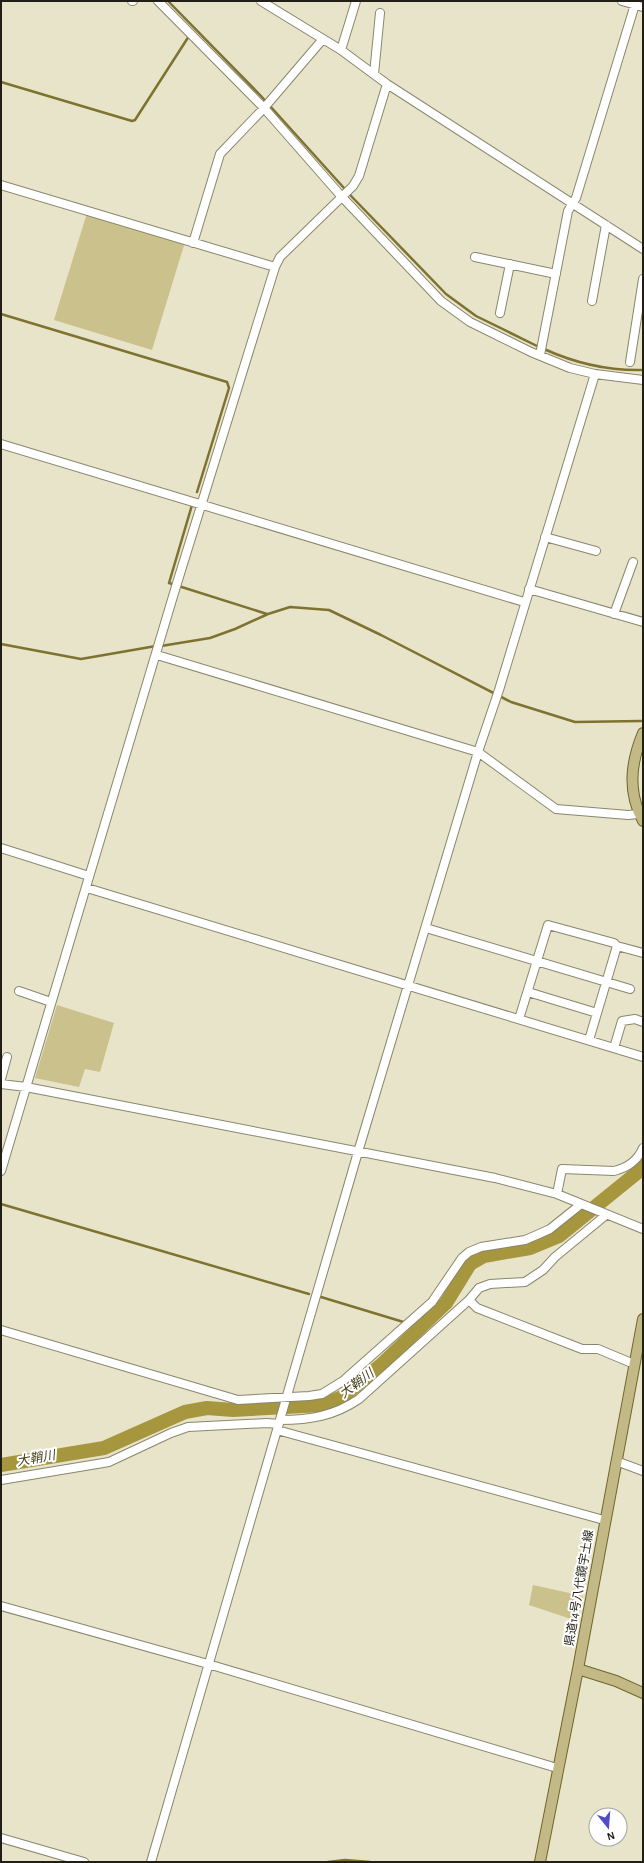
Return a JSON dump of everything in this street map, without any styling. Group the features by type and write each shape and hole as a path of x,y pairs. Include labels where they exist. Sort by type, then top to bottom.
{"main road":[{"path":"641,817 632,781 632,768 643,733"},
{"name":"県道14号八代鏡宇土線","path":"540,1862 557,1768 578,1669 604,1520 643,1319"},
{"path":"578,1669 616,1681 643,1693"}],"street":[{"path":"158,1 264,107 441,301 470,322 541,352 570,368 595,374 643,380"},
{"path":"261,1 341,50 387,84 643,249"},
{"path":"341,50 356,1"},
{"path":"622,1 635,3 643,7"},
{"path":"541,352 568,211 576,198 635,3"},
{"path":"374,74 380,13"},
{"path":"193,243 220,154 264,107 323,39"},
{"path":"1,1171 51,1002 87,888 89,876 174,593 275,267 280,257 352,187 359,176 387,84"},
{"path":"1,184 275,267"},
{"path":"592,302 606,225"},
{"path":"476,257 556,274"},
{"path":"500,313 510,264"},
{"path":"630,362 643,279"},
{"path":"151,1862 285,1398 358,1152 478,752 495,703 524,602 595,374"},
{"path":"1,444 524,602"},
{"path":"545,536 596,551"},
{"path":"614,614 633,562"},
{"path":"529,589 643,622"},
{"path":"157,653 478,752 556,809 641,817"},
{"path":"1,848 89,876"},
{"path":"87,888 643,1057"},
{"path":"519,1019 548,926 614,943 617,946 643,953"},
{"path":"426,928 630,989"},
{"path":"589,1040 617,946"},
{"path":"20,991 51,1002"},
{"path":"528,992 597,1013"},
{"path":"614,1048 622,1021 635,1019 643,1022"},
{"path":"1,1079 7,1057"},
{"path":"1,1084 26,1087 495,1178 557,1194 582,1206 643,1229"},
{"path":"557,1194 562,1169 614,1171 623,1169 640,1154 643,1148"},
{"path":"1,1330 238,1400 285,1398 322,1394 334,1387 404,1327 439,1294 462,1258 469,1252 480,1247 525,1240 550,1229 582,1206"},
{"path":"1,1480 109,1462 171,1433 188,1427 279,1423 306,1420 330,1415 359,1399 469,1300 479,1288 484,1286 525,1282 543,1270 555,1257 604,1214"},
{"path":"469,1300 477,1308 568,1344 582,1349 598,1349 634,1364"},
{"path":"279,1423 604,1520"},
{"path":"616,1461 643,1471"},
{"path":"1,1606 208,1664 557,1768"},
{"path":"1,1838 84,1862"}],"shaded area":[{"path":"87,213 185,242 152,350 54,320"},
{"path":"57,1005 114,1023 100,1072 85,1069 79,1087 35,1078"},
{"path":"533,1585 583,1596 577,1621 529,1605"}],"waterway":[{"path":"168,1 261,96 353,198 446,294 476,316 539,347"},
{"path":"1,82 132,121 135,120 189,36"},
{"path":"1,314 227,382 229,388 197,492"},
{"path":"544,349 592,365 618,369 643,370"},
{"path":"192,505 169,583 267,614"},
{"path":"161,646 210,638 235,629 268,614 290,607 329,610 511,702 575,722 641,721"},
{"path":"1,644 81,659 156,646"},
{"name":"大鞘川","path":"1,1465 104,1448 185,1412 207,1408 233,1410 322,1405 342,1397 381,1365 446,1303 470,1264 484,1256 530,1248 559,1236 638,1172 643,1164"},
{"path":"1,1204 309,1294"},
{"path":"321,1297 420,1327"},
{"path":"328,1862 345,1860 370,1862"}]}
